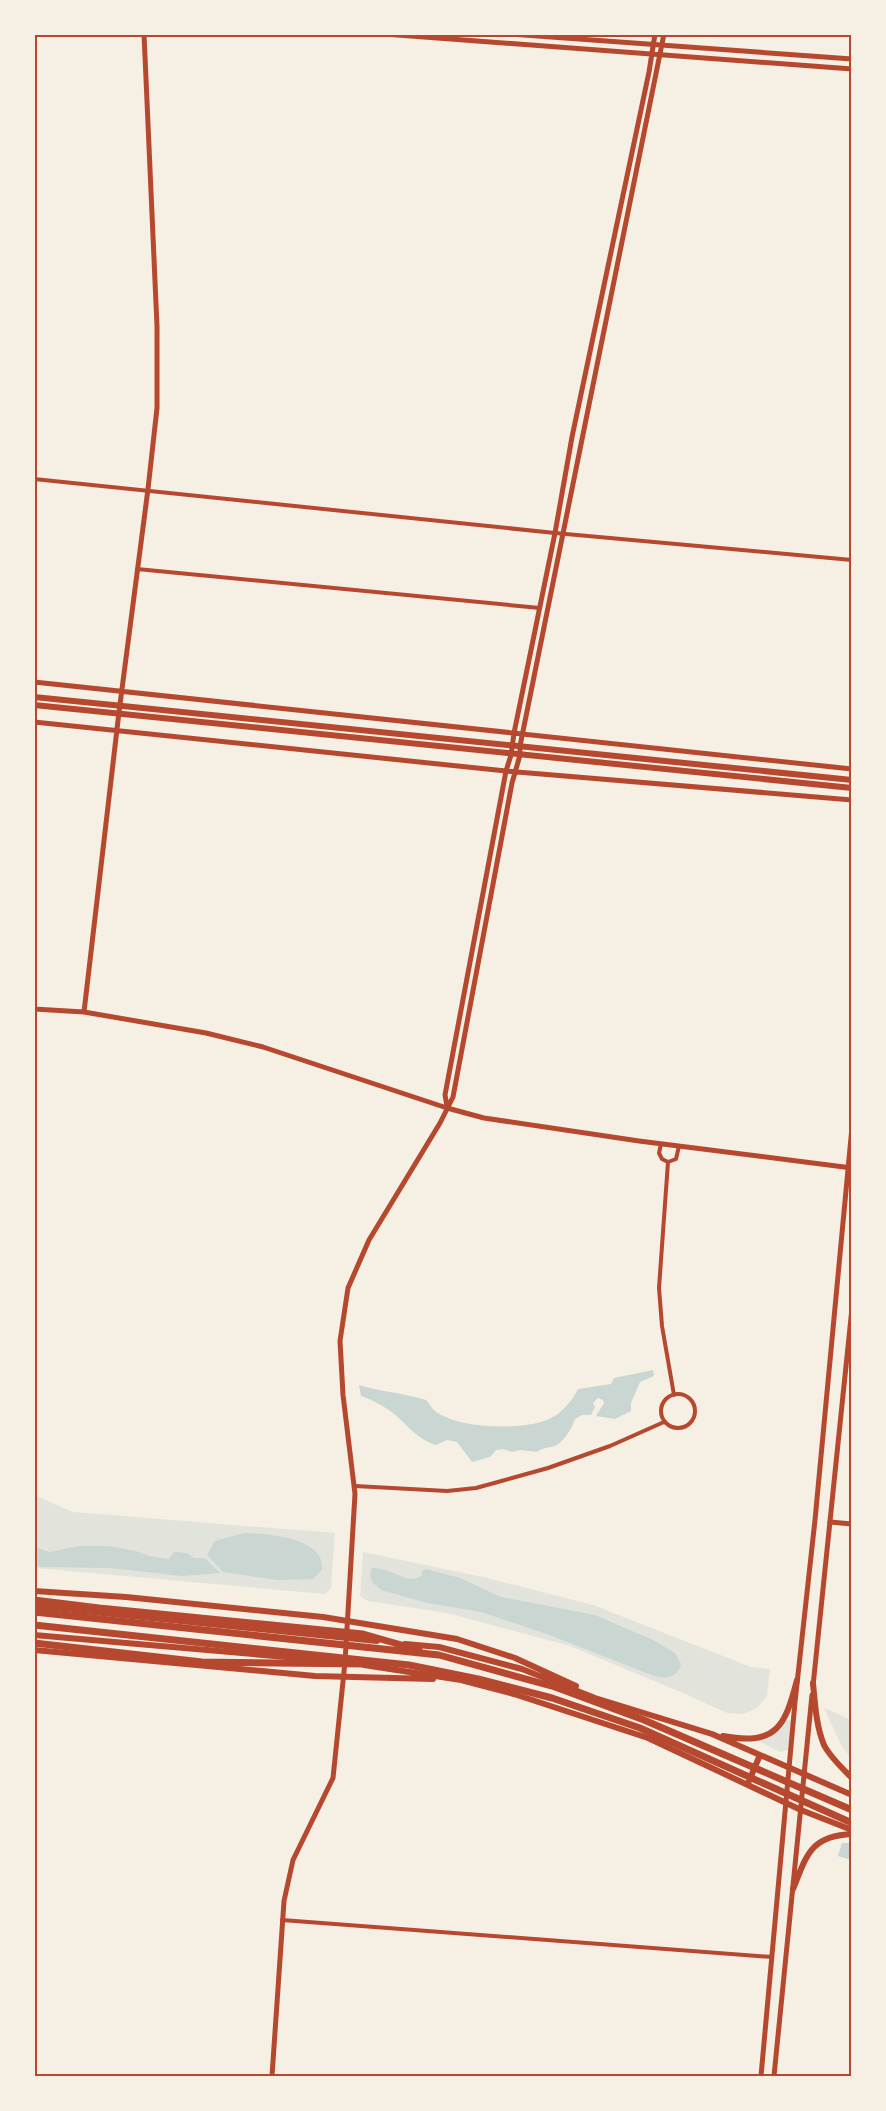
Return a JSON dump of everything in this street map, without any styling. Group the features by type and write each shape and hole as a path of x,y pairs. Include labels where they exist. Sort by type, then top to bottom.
{"highway":[{"path":"34,1600 363,1634 555,1687 644,1720 852,1810"},
{"path":"34,1612 439,1655"},
{"path":"34,1625 409,1665 478,1679 552,1698 640,1728 852,1822"},
{"path":"34,1643 202,1662 409,1665"}],"main road":[{"path":"34,697 119,709 511,754 852,788"},
{"path":"34,705 119,709 852,780"},
{"path":"34,1591 126,1597 323,1617 457,1639 515,1658 623,1706"},
{"path":"34,1606 439,1647 522,1669 595,1698 712,1734 852,1795"},
{"path":"34,1635 345,1662 461,1680 514,1694 648,1738 851,1832"},
{"path":"34,1650 315,1676 461,1680"},
{"path":"712,1734 743,1740 762,1737 777,1730 789,1712 797,1680"},
{"path":"813,1683 819,1726 825,1745 836,1762 852,1778"},
{"path":"748,1785 760,1755"},
{"path":"793,1889 809,1850 834,1835 851,1832"}],"street":[{"path":"84,1012 157,408 158,369 144,34"},
{"path":"384,34 852,69"},
{"path":"510,34 852,59"},
{"path":"447,1108 445,1095 506,771 655,34"},
{"path":"272,2076 282,1920 293,1860 333,1778 345,1662 355,1486 340,1341 348,1288 369,1240 440,1123 453,1096 514,772 520,755 522,733 664,34"},
{"path":"34,478 564,534 852,560"},
{"path":"137,569 540,608"},
{"path":"34,682 852,769"},
{"path":"34,722 514,772 852,800"},
{"path":"34,1009 84,1012 206,1033 262,1047 484,1118 849,1168"},
{"path":"761,2076 797,1680 852,1127"},
{"path":"661,1144 659,1153 662,1159 668,1162 676,1159 679,1146"},
{"path":"668,1162 659,1287 662,1326 674,1395"},
{"path":"774,2076 852,1308"},
{"path":"674,1395 680,1395 693,1404 694,1415 684,1427 673,1428 661,1417 664,1401 674,1395"},
{"path":"355,1486 447,1491 476,1488 548,1468 600,1450 664,1422"},
{"path":"830,1522 852,1524"},
{"path":"282,1920 772,1957"}],"shaded area":[{"path":"653,1370 654,1376 640,1382 631,1403 631,1411 615,1419 596,1416 604,1403 598,1398 593,1403 595,1407 591,1415 582,1415 575,1419 568,1434 557,1445 537,1452 496,1450 490,1457 472,1462 457,1442 447,1440 436,1445 413,1432 398,1417 378,1403 361,1396 359,1385 426,1400 435,1411 459,1422 508,1426 538,1423 553,1417 566,1406 578,1389 611,1384 614,1378"},
{"path":"34,1495 73,1512 335,1533 331,1588 325,1594 35,1568"},
{"path":"244,1533 280,1536 305,1544 315,1550 321,1559 322,1570 313,1579 277,1580 223,1572 207,1555 215,1541"},
{"path":"79,1546 108,1546 169,1559 174,1552 187,1553 194,1558 205,1558 220,1573 182,1576 110,1568 35,1565 35,1547 49,1552"},
{"path":"363,1552 483,1577 593,1605 751,1667 770,1669 767,1696 757,1708 743,1714 727,1713 570,1646 447,1613 368,1601 360,1596"},
{"path":"372,1568 412,1579 422,1575 422,1571 426,1569 460,1578 501,1597 595,1615 653,1640 675,1653 681,1664 674,1675 654,1676 547,1634 481,1612 427,1603 381,1590 372,1582 370,1575"},
{"path":"824,1708 851,1720 851,1759 841,1745"},
{"path":"787,1720 791,1721 788,1750 780,1752 755,1739 781,1726"},
{"path":"842,1843 851,1843 851,1860 838,1856"}]}
